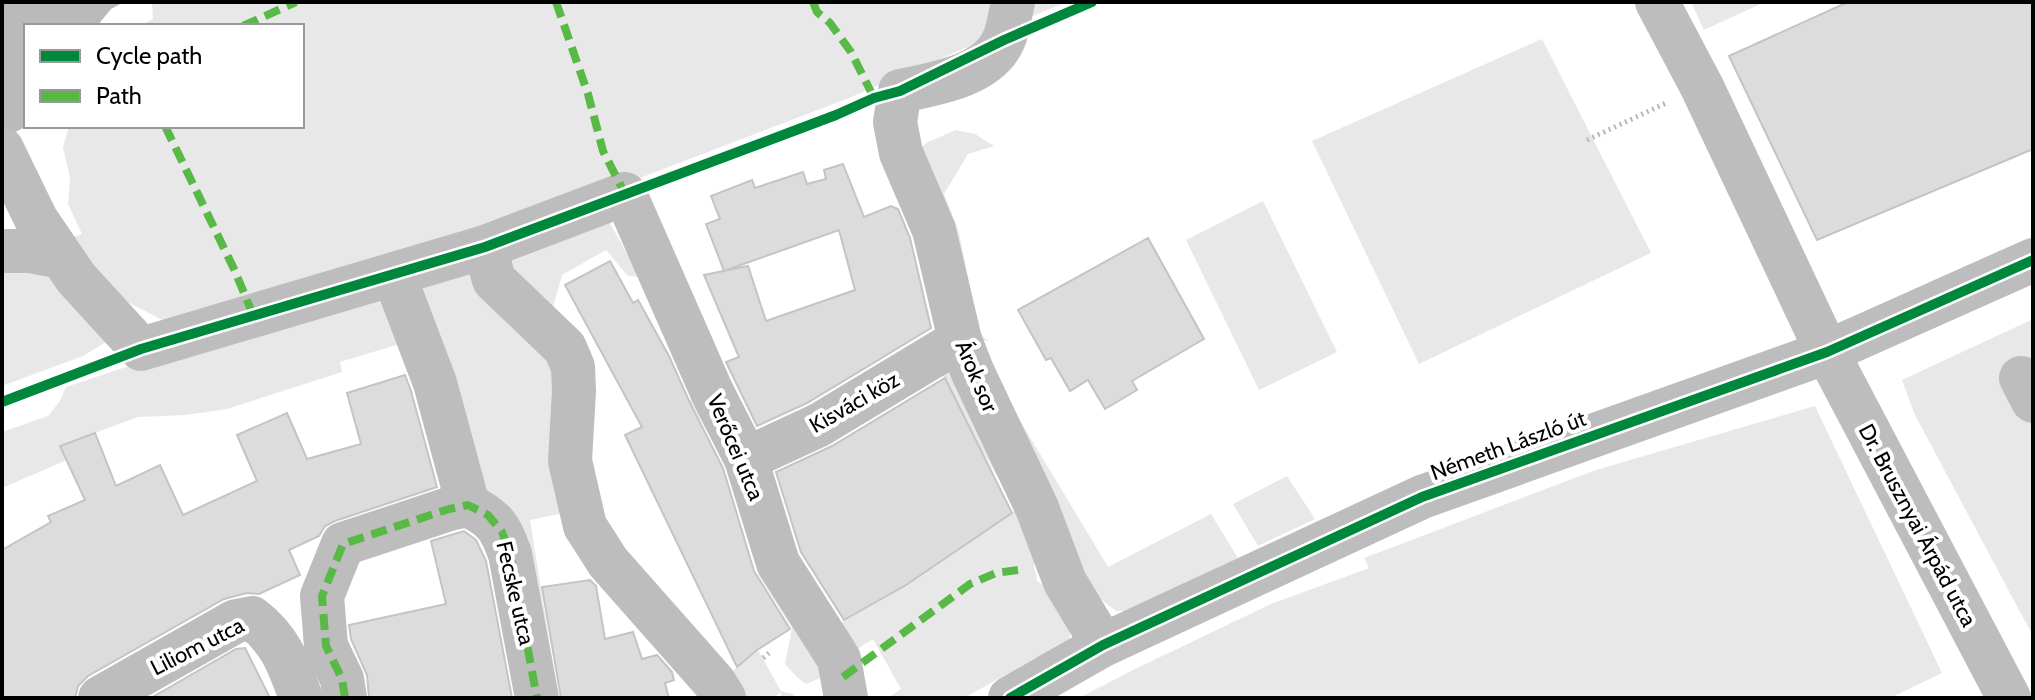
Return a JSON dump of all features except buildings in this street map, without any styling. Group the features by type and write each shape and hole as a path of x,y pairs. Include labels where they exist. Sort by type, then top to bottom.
{"street":[{"name":"Árok sor","path":"1013,2 1004,40 990,59 963,75 900,91 895,122 901,153 934,230 960,340 973,373 1037,508 1065,582 1103,645"},
{"name":"Dr. Brusznyai Árpád utca","path":"1657,2 1702,87 1992,692"},
{"path":"2,149 36,219 61,257 76,278 141,349 485,247 494,280 565,348 573,367 570,461 585,526 608,562 714,682 724,698"},
{"name":"Verőcei utca","path":"485,247 625,194 712,392 746,459 778,563 839,659 844,697"},
{"path":"2,251 29,251 61,257"},
{"name":"Németh László út","path":"1010,698 1103,645 1422,497 1827,352 2033,260"},
{"path":"345,698 342,679 326,646 322,596 343,544 468,505 435,383 394,275"},
{"name":"Kisváci köz","path":"746,459 819,425 960,340"},
{"name":"Fecske utca","path":"468,505 488,515 502,532 510,554 537,698"},
{"name":"Liliom utca","path":"100,698 236,621 252,618 278,644 301,698"}],"path":[{"path":"1587,140 1702,87"},
{"path":"763,658 769,653"}],"shaded area":[{"path":"2,2 124,2 111,9 99,24 24,24 24,128 2,139"},
{"path":"152,2 1067,2 849,98 499,232 174,326 110,293 65,240 82,234 68,204 70,178 63,147 68,128 304,128 304,24 143,24 153,19"},
{"path":"1691,2 1765,2 1704,30"},
{"path":"1542,39 1651,253 1419,364 1312,141"},
{"path":"956,130 975,134 994,146 968,154 944,194 959,232 979,333 988,341 978,340 920,148"},
{"path":"1263,201 1337,352 1259,390 1186,240"},
{"path":"607,218 640,277 628,276 606,250 562,275 550,318 594,360 583,456 592,510 615,557 590,523 576,454 582,371 575,352 526,298 509,288 504,274 504,253"},
{"path":"29,251 106,342 83,356 2,386 2,255"},
{"path":"476,263 557,351 568,512 530,520 556,683 407,283"},
{"path":"381,299 403,343 340,362 342,372 227,409 138,417 60,446 67,460 2,488 2,432 48,416 66,387 150,359"},
{"path":"2033,319 2033,636 1914,413 1902,380"},
{"path":"938,341 1045,555 1034,565 1037,581 1063,598 1072,616 1069,643 964,698 888,698 901,689 873,639 848,655 837,625 906,585 1017,509 981,449 937,364"},
{"path":"700,397 825,676 806,684 785,664 792,628 759,576 738,486 689,400"},
{"path":"1815,406 1942,673 1890,698 1079,698 1271,604 1369,568 1364,558 1596,470"},
{"path":"1019,419 1108,567 1211,514 1238,558 1127,611 1116,611 1090,591"},
{"path":"1287,476 1315,519 1258,546 1233,504"},
{"path":"758,650 781,691 796,698 780,698 781,692 773,698 732,698 725,677"}],"marked path":[{"path":"247,24 296,2"},
{"path":"556,2 588,94 603,151 625,194"},
{"path":"813,2 817,12 830,23 851,52 874,98"},
{"path":"166,128 254,317"},
{"path":"345,698 342,679 326,646 322,596 343,544 468,505 488,515 502,532 510,554 537,698"},
{"path":"843,677 970,584 996,573 1018,570"}],"cycle path":[{"path":"2,402 141,349 485,247 874,98 900,91 1004,40 1092,2"},
{"path":"1010,698 1103,645 1422,497 1827,352 2033,260"}]}
